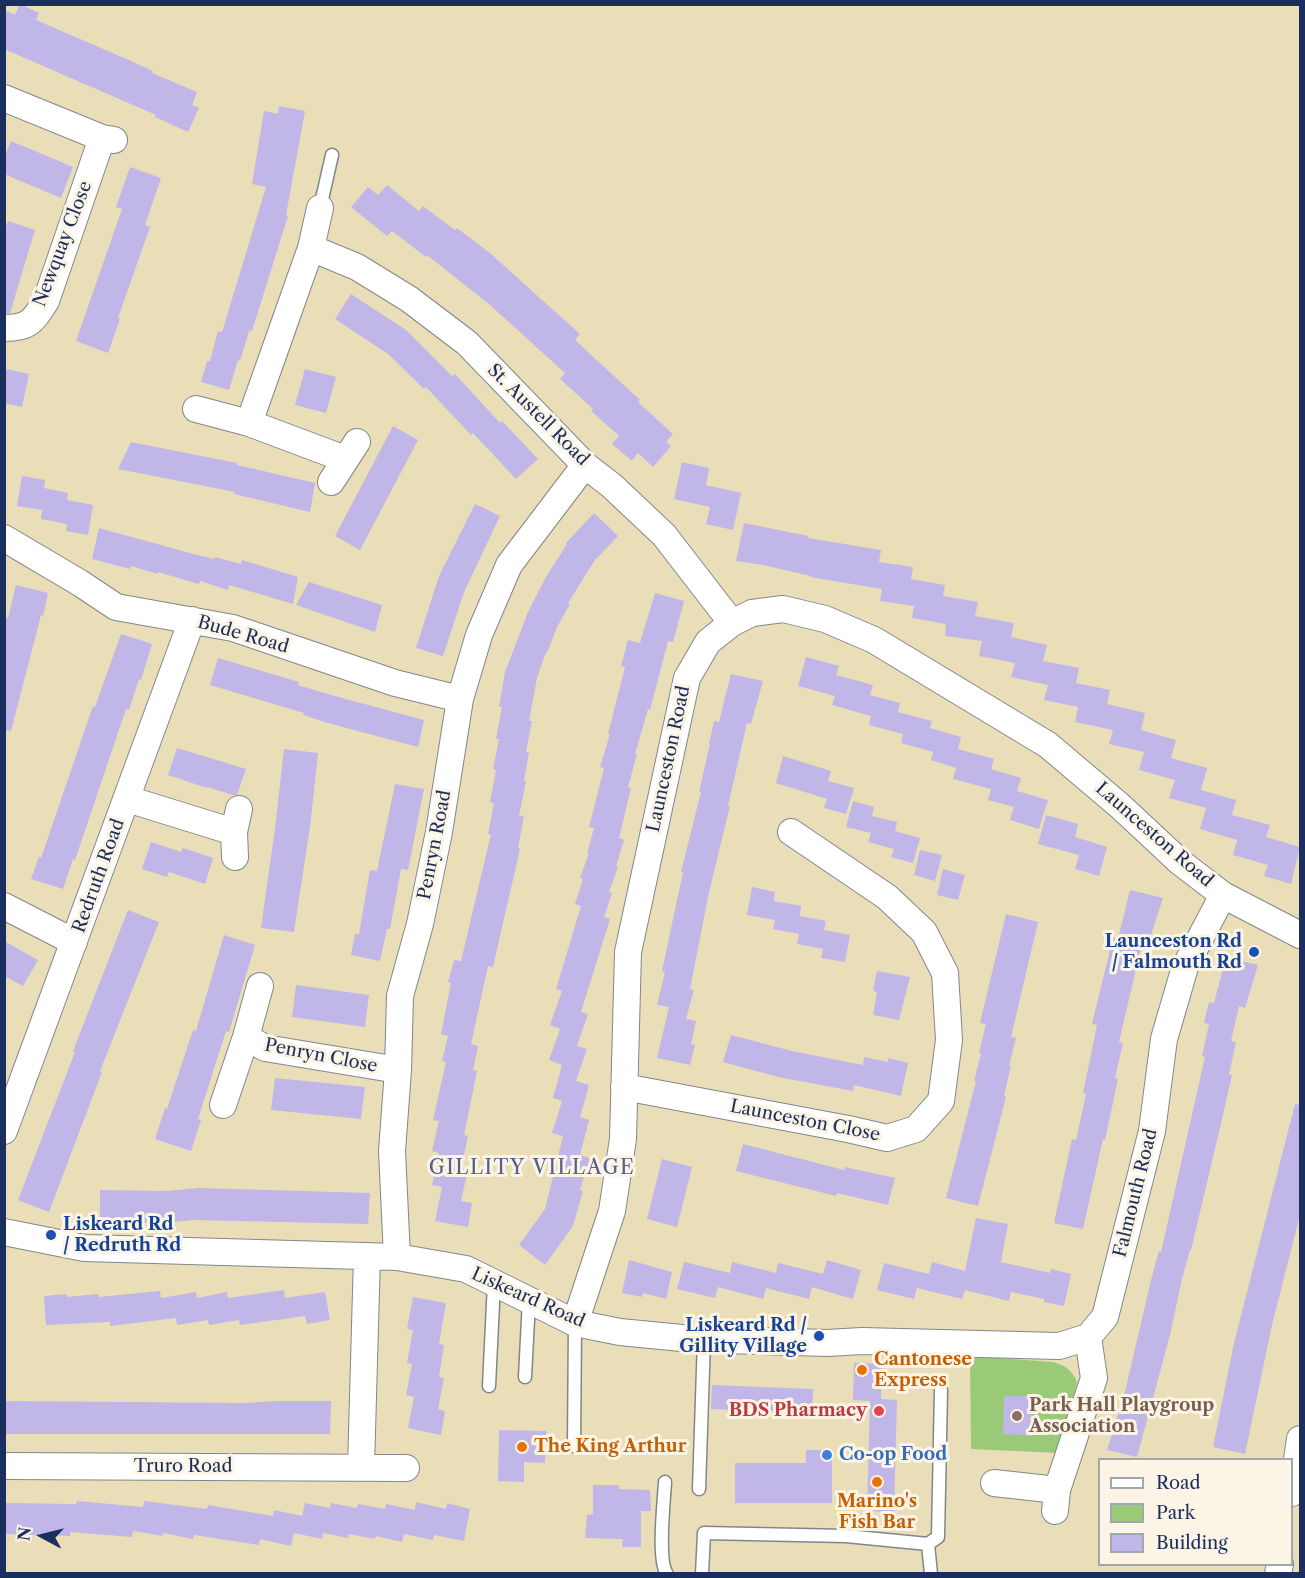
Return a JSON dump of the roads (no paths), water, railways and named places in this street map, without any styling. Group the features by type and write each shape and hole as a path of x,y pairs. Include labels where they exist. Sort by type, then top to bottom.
{"street":[{"name":"Newquay Close","path":"4,98 108,139 46,301 33,321 21,328 4,328"},
{"path":"249,423 311,248 320,208"},
{"name":"St. Austell Road","path":"311,248 366,272 409,299 467,343 585,465 612,486 664,535 732,623"},
{"path":"196,409 351,451 331,483"},
{"name":"Penryn Road","path":"397,1257 392,1151 398,1070 400,996 420,924 439,832 460,699 479,635 509,565 585,465"},
{"name":"Bude Road","path":"4,538 116,607 233,628 395,683 460,699"},
{"name":"Launceston Road","path":"575,1323 612,1211 623,1139 628,952 687,678 708,642 732,623 752,613 783,609 825,619 874,640 1048,745 1120,806 1180,862 1223,895 1300,934"},
{"name":"Redruth Road","path":"4,1131 192,620"},
{"path":"129,794 137,802 236,820 236,857"},
{"name":"Launceston Close","path":"624,1087 887,1138 916,1129 941,1101 949,1040 945,973 924,932 886,897 798,845"},
{"name":"Falmouth Road","path":"1088,1337 1105,1317 1152,1131 1164,1039 1185,967 1223,895"},
{"path":"4,906 74,942"},
{"name":"Penryn Close","path":"223,1105 260,986"},
{"name":"Penryn Close","path":"246,1037 265,1048 398,1070"},
{"name":"Liskeard Road","path":"4,1232 84,1248 397,1257 466,1269 575,1323 620,1332 704,1339 827,1343 862,1341 1059,1346 1088,1337"},
{"path":"361,1467 367,1256"},
{"path":"994,1483 1056,1500 1094,1378 1088,1337"},
{"path":"1293,1486 1300,1439"},
{"name":"Truro Road","path":"4,1466 406,1468"}],"lane":[{"path":"320,208 332,155"},
{"path":"489,1386 494,1282"},
{"path":"525,1377 530,1300"},
{"path":"574,1446 575,1323"},
{"path":"699,1489 704,1339"},
{"path":"702,1574 704,1533 846,1536 928,1544 938,1537 941,1390"},
{"path":"665,1482 661,1554 662,1566 667,1574"},
{"path":"928,1544 931,1574"}],"place":[{"name":"Launceston Rd / Falmouth Rd","path":"1254,952"},
{"name":"Liskeard Rd / Redruth Rd","path":"51,1235"},
{"name":"Liskeard Rd / Gillity Village","path":"819,1336"},
{"name":"Cantonese Express","path":"862,1370"},
{"name":"BDS Pharmacy","path":"879,1411"},
{"name":"Park Hall Playgroup Association","path":"1017,1416"},
{"name":"The King Arthur","path":"522,1447"},
{"name":"Co-op Food","path":"827,1455"},
{"name":"Marino's Fish Bar","path":"877,1482"}],"district":[{"name":"GILLITY VILLAGE","path":"532,1168"}]}
